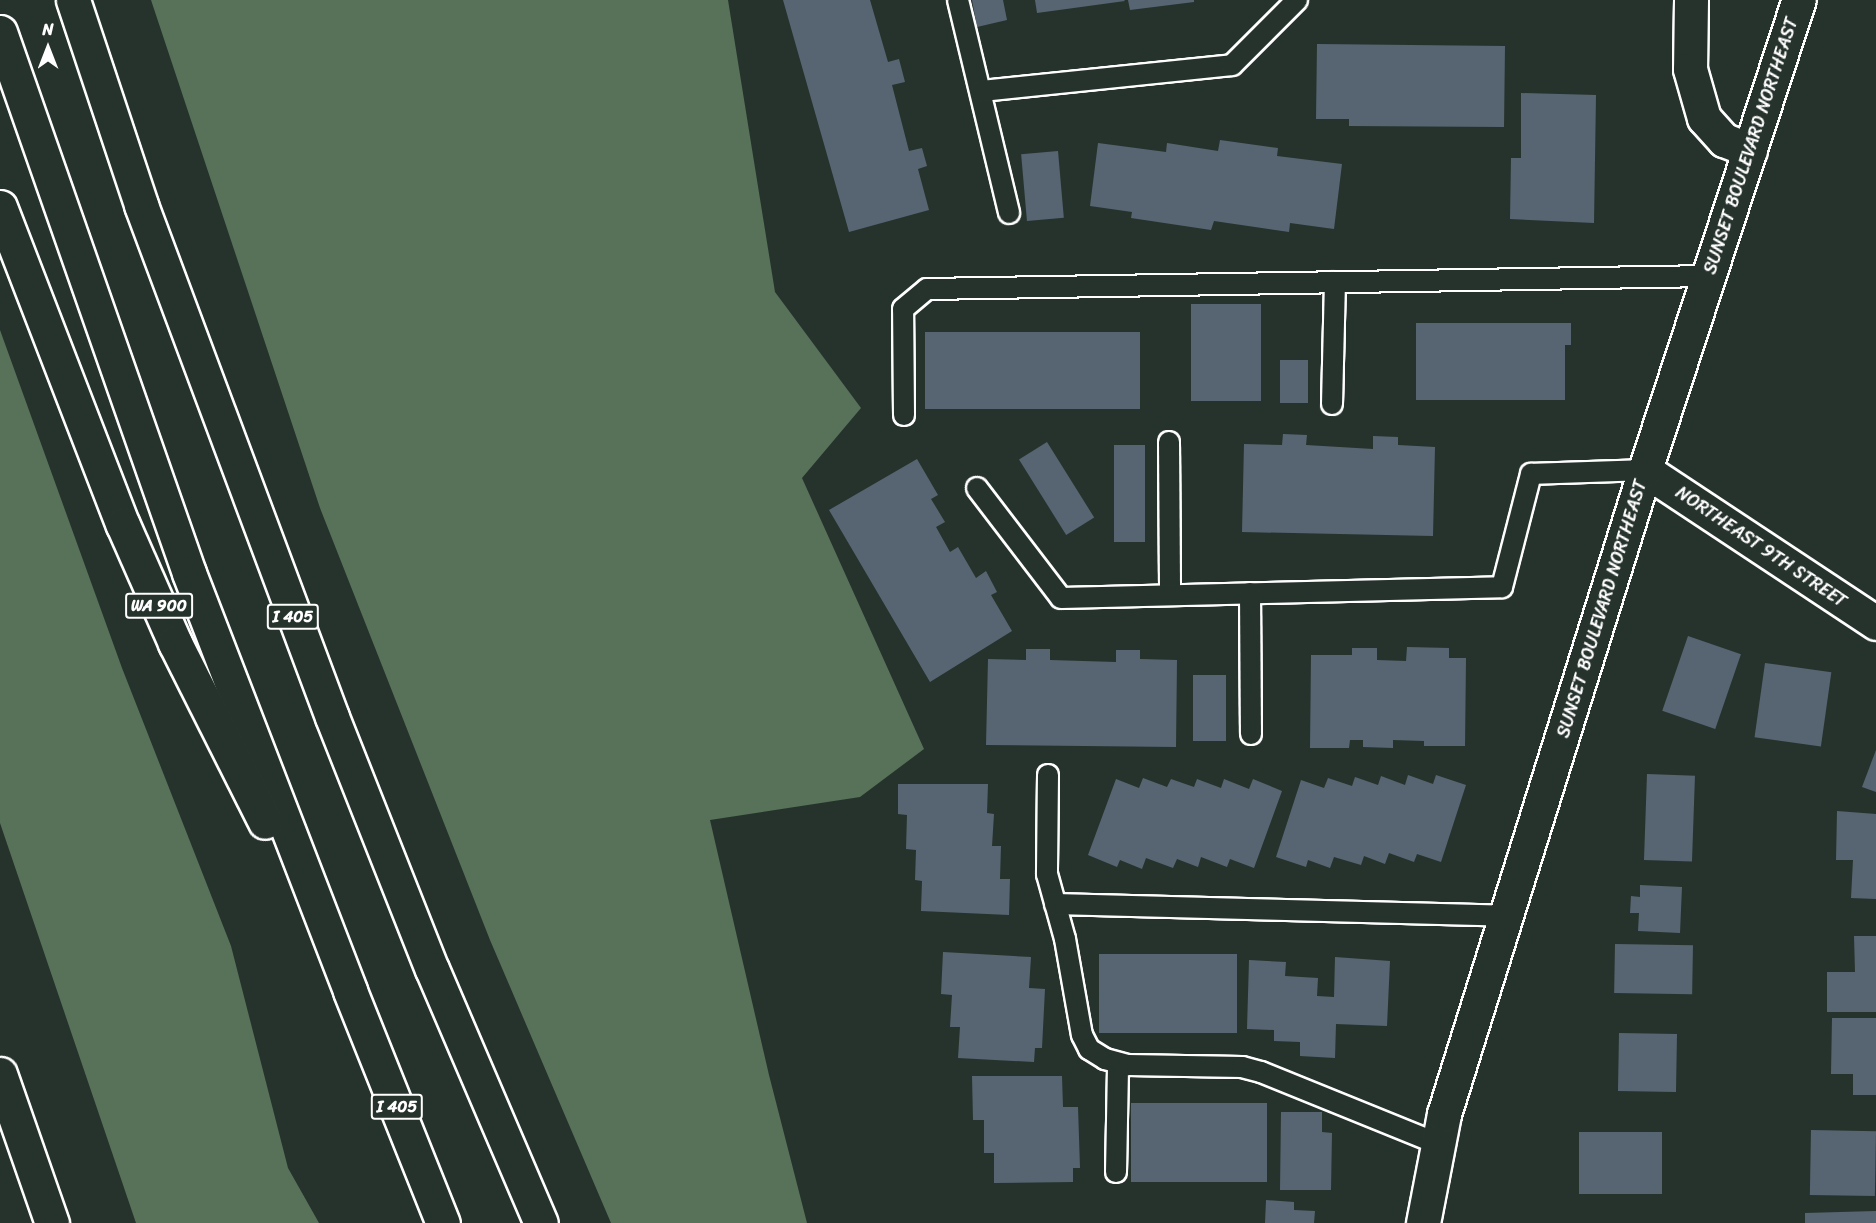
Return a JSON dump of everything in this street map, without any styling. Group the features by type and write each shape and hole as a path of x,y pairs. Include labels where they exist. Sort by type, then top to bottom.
{"main road":[{"name":"I 405","path":"74,0 141,205 332,717 432,969 541,1223"},
{"path":"1690,0 1690,69 1704,118 1724,140 1750,150"},
{"name":"SUNSET BOULEVARD NORTHEAST","path":"1423,1223 1444,1114 1645,470 1799,0"},
{"name":"I 405","path":"0,32 189,573 443,1223"},
{"name":"WA 900","path":"0,207 123,525 165,621 351,991"},
{"name":"NORTHEAST 9TH STREET","path":"1645,470 1876,623"},
{"path":"0,1074 52,1223"}],"lane":[{"path":"958,0 982,91 1009,213"},
{"path":"982,91 1232,65 1297,0"},
{"path":"904,415 903,309 927,289 1708,276"},
{"path":"1332,404 1335,282"},
{"path":"1169,442 1170,595"},
{"path":"976,488 1061,598 1502,587 1531,474 1645,470"},
{"path":"1250,593 1251,734"},
{"path":"1048,775 1047,874 1065,939 1082,1035 1089,1049 1105,1059 1118,1063 1242,1067 1261,1072 1438,1144"},
{"path":"1055,904 1507,916"},
{"path":"1116,1172 1118,1063"}],"green space":[{"path":"151,0 728,0 775,292 861,408 802,478 924,749 860,797 710,820 769,1075 807,1223 611,1223 490,940 320,508"},
{"path":"0,330 122,668 231,946 288,1168 319,1223 136,1223 0,823"}],"building":[{"path":"783,0 870,0 888,62 899,59 905,82 892,85 909,151 922,148 927,166 918,169 929,210 849,232"},
{"path":"972,0 1003,0 1007,20 977,27"},
{"path":"1035,0 1124,0 1125,1 1037,13"},
{"path":"1128,0 1194,0 1194,2 1130,10"},
{"path":"1317,44 1505,46 1504,127 1349,126 1349,119 1316,119"},
{"path":"1521,93 1596,95 1594,223 1510,219 1511,158 1521,158"},
{"path":"1220,140 1278,148 1277,156 1342,164 1334,229 1290,223 1289,232 1214,221 1211,230 1131,218 1132,212 1090,206 1098,143 1166,152 1167,143 1218,151"},
{"path":"1058,151 1064,218 1027,221 1021,154"},
{"path":"1191,304 1261,304 1261,401 1191,401"},
{"path":"1416,323 1571,323 1571,345 1565,345 1565,400 1416,400"},
{"path":"925,332 1140,332 1140,409 925,409"},
{"path":"1280,360 1308,360 1308,403 1280,403"},
{"path":"1283,434 1307,435 1306,445 1373,449 1373,436 1398,437 1398,445 1435,447 1433,536 1242,532 1244,444 1282,445"},
{"path":"1047,442 1094,517 1066,535 1019,459"},
{"path":"1114,445 1145,445 1145,542 1114,542"},
{"path":"917,459 938,495 931,499 945,522 936,527 950,552 958,547 976,578 986,571 997,592 991,595 1012,631 930,682 829,510"},
{"path":"1688,636 1741,654 1715,729 1662,711"},
{"path":"1407,647 1449,648 1449,658 1466,658 1465,746 1424,746 1424,741 1393,740 1393,748 1363,747 1363,740 1350,740 1349,748 1310,748 1311,655 1352,655 1352,648 1377,648 1377,660 1406,661"},
{"path":"1026,649 1050,649 1050,660 1116,662 1116,650 1140,650 1140,659 1177,660 1176,747 986,745 988,659 1026,660"},
{"path":"1765,663 1831,672 1821,747 1755,737"},
{"path":"1193,675 1226,675 1226,741 1193,741"},
{"path":"1876,750 1876,792 1862,787"},
{"path":"1647,774 1695,776 1692,862 1644,860"},
{"path":"1408,775 1433,784 1436,775 1466,785 1441,862 1417,854 1414,862 1389,853 1385,864 1364,856 1361,865 1334,857 1330,868 1308,860 1306,867 1276,857 1301,780 1324,788 1328,778 1352,786 1355,777 1378,785 1381,776 1405,785"},
{"path":"1143,778 1167,787 1171,779 1194,787 1197,779 1221,788 1224,779 1249,789 1253,779 1282,791 1254,868 1230,859 1227,867 1201,857 1198,867 1177,859 1173,868 1146,858 1142,869 1120,860 1117,867 1088,855 1116,779 1139,788"},
{"path":"898,784 988,784 987,813 994,814 992,846 1001,846 1000,879 1010,879 1009,915 921,911 922,881 915,880 916,850 906,849 907,815 898,814"},
{"path":"1837,811 1876,814 1876,899 1851,898 1853,860 1836,860"},
{"path":"1640,885 1682,887 1680,933 1638,931 1639,913 1630,913 1631,896 1640,897"},
{"path":"1854,936 1876,936 1876,1012 1827,1012 1827,972 1855,972"},
{"path":"1615,944 1693,945 1692,994 1614,993"},
{"path":"943,952 1031,957 1029,988 1045,989 1042,1048 1035,1048 1034,1062 958,1058 960,1027 950,1027 952,995 941,994"},
{"path":"1099,954 1237,954 1237,1033 1099,1033"},
{"path":"1335,957 1390,961 1387,1026 1336,1024 1335,1058 1300,1056 1300,1042 1274,1041 1274,1030 1247,1029 1249,960 1286,962 1285,976 1318,978 1317,996 1334,997"},
{"path":"1832,1018 1876,1018 1876,1095 1853,1095 1853,1074 1831,1074"},
{"path":"1619,1033 1677,1034 1676,1092 1618,1091"},
{"path":"972,1076 1062,1076 1063,1107 1078,1107 1080,1168 1073,1168 1073,1182 994,1183 994,1153 984,1153 984,1120 973,1120"},
{"path":"1131,1103 1267,1103 1267,1182 1131,1182"},
{"path":"1281,1112 1322,1112 1322,1132 1332,1133 1331,1190 1280,1190"},
{"path":"1811,1130 1876,1131 1875,1196 1810,1195"},
{"path":"1579,1132 1662,1132 1662,1194 1579,1194"},
{"path":"1266,1200 1294,1202 1294,1210 1315,1211 1314,1223 1265,1223"},
{"path":"1876,1211 1876,1223 1805,1223 1805,1213"}]}
